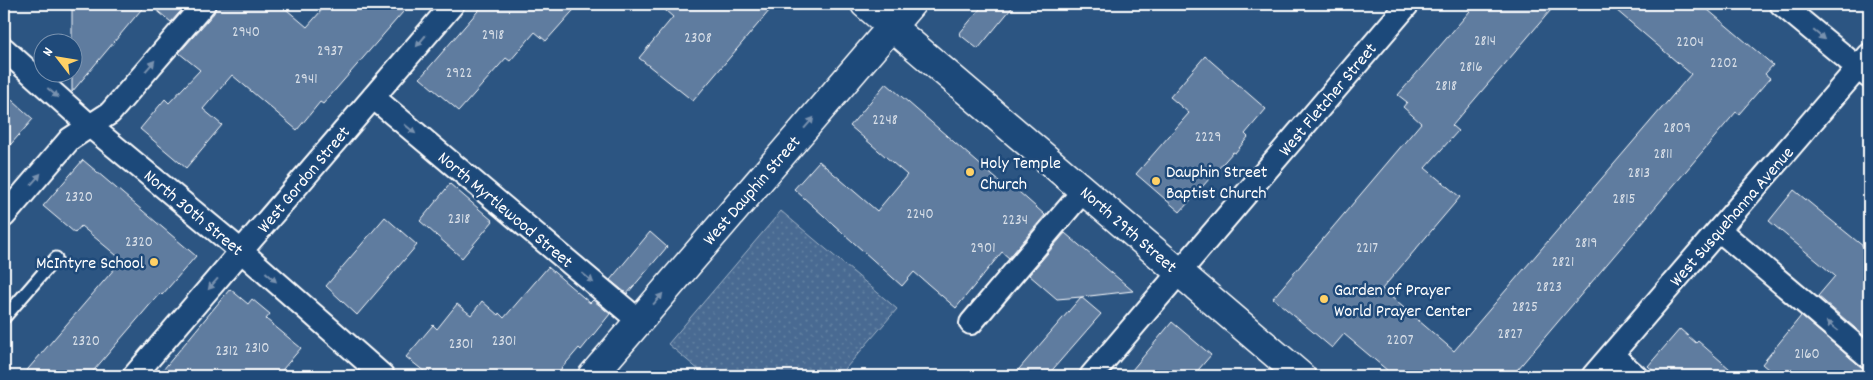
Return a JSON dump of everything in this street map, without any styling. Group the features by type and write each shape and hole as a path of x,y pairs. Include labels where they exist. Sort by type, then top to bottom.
{"street":[{"path":"4,216 70,139 110,113 204,4"},
{"name":"West Gordon Street","path":"134,376 453,4"},
{"name":"North 29th Street","path":"865,4 1301,376"},
{"name":"West Dauphin Street","path":"592,376 910,4"},
{"name":"West Fletcher Street","path":"1091,376 1408,4"},
{"path":"1781,4 1866,66"},
{"name":"North 30th Street","path":"4,49 90,126 241,251 383,376"},
{"name":"West Susquehanna Avenue","path":"1593,376 1719,230 1866,66"},
{"name":"North Myrtlewood Street","path":"373,97 639,321"},
{"path":"971,322 1084,190"},
{"path":"1719,230 1869,357"},
{"path":"1612,356 1636,376"}],"lane":[{"path":"4,318 56,258"}],"shaded area":[{"path":"781,211 897,309 839,376 706,376 668,344"}],"building":[{"path":"72,4 146,4 82,80 82,32 72,32"},
{"path":"149,4 187,4 171,22"},
{"path":"217,4 280,4 307,27 327,4 410,4 323,104 320,102 297,130 232,75 203,109 222,125 186,168 140,129 165,99 169,103 200,70 179,53 214,13"},
{"path":"484,4 579,4 546,41 535,32 510,61 506,58 459,111 420,78"},
{"path":"658,4 775,4 693,101 639,58 673,17"},
{"path":"984,4 1015,4 978,49 959,34"},
{"path":"1476,4 1556,4 1452,126 1458,131 1425,168 1460,197 1382,289 1454,351 1691,74 1609,4 1701,4 1773,65 1765,74 1770,78 1739,114 1736,112 1512,376 1394,376 1344,334 1332,348 1273,298 1421,123 1403,107 1407,102 1398,95"},
{"path":"1205,56 1266,109 1245,134 1248,137 1235,153 1233,152 1180,212 1136,174 1189,113 1170,97"},
{"path":"72,82 80,82 72,92"},
{"path":"886,83 1007,188 1010,184 1045,215 1009,258 1002,252 956,308 914,272 902,286 794,189 819,161 877,211 907,175 850,126"},
{"path":"4,93 33,119 4,152"},
{"path":"83,160 196,256 162,295 160,293 89,376 22,376 122,260 81,226 75,233 43,206"},
{"path":"450,184 493,221 462,258 420,221"},
{"path":"1794,190 1869,251 1869,340 1818,296 1835,276 1769,221"},
{"path":"385,217 417,245 357,315 326,286"},
{"path":"650,232 667,247 627,294 610,280"},
{"path":"1065,233 1133,291 1057,299 1029,275"},
{"path":"548,267 590,303 593,300 610,314 581,350 579,348 555,376 430,376 406,357 433,325 437,329 457,304 471,315 482,301 504,318"},
{"path":"230,289 248,304 252,299 270,314 266,319 301,348 277,376 158,376"},
{"path":"1081,297 1101,314 1047,376 1013,376"},
{"path":"1801,316 1861,367 1869,370 1869,376 1776,376 1762,364"},
{"path":"1172,322 1211,355 1193,376 1127,376"},
{"path":"1680,329 1696,343 1698,341 1738,376 1659,376 1648,366"}],"place":[{"name":"Holy Temple Church","path":"970,172"},
{"name":"Dauphin Street Baptist Church","path":"1156,181"},
{"name":"McIntyre School","path":"154,262"},
{"name":"Garden of Prayer World Prayer Center","path":"1324,299"}]}
